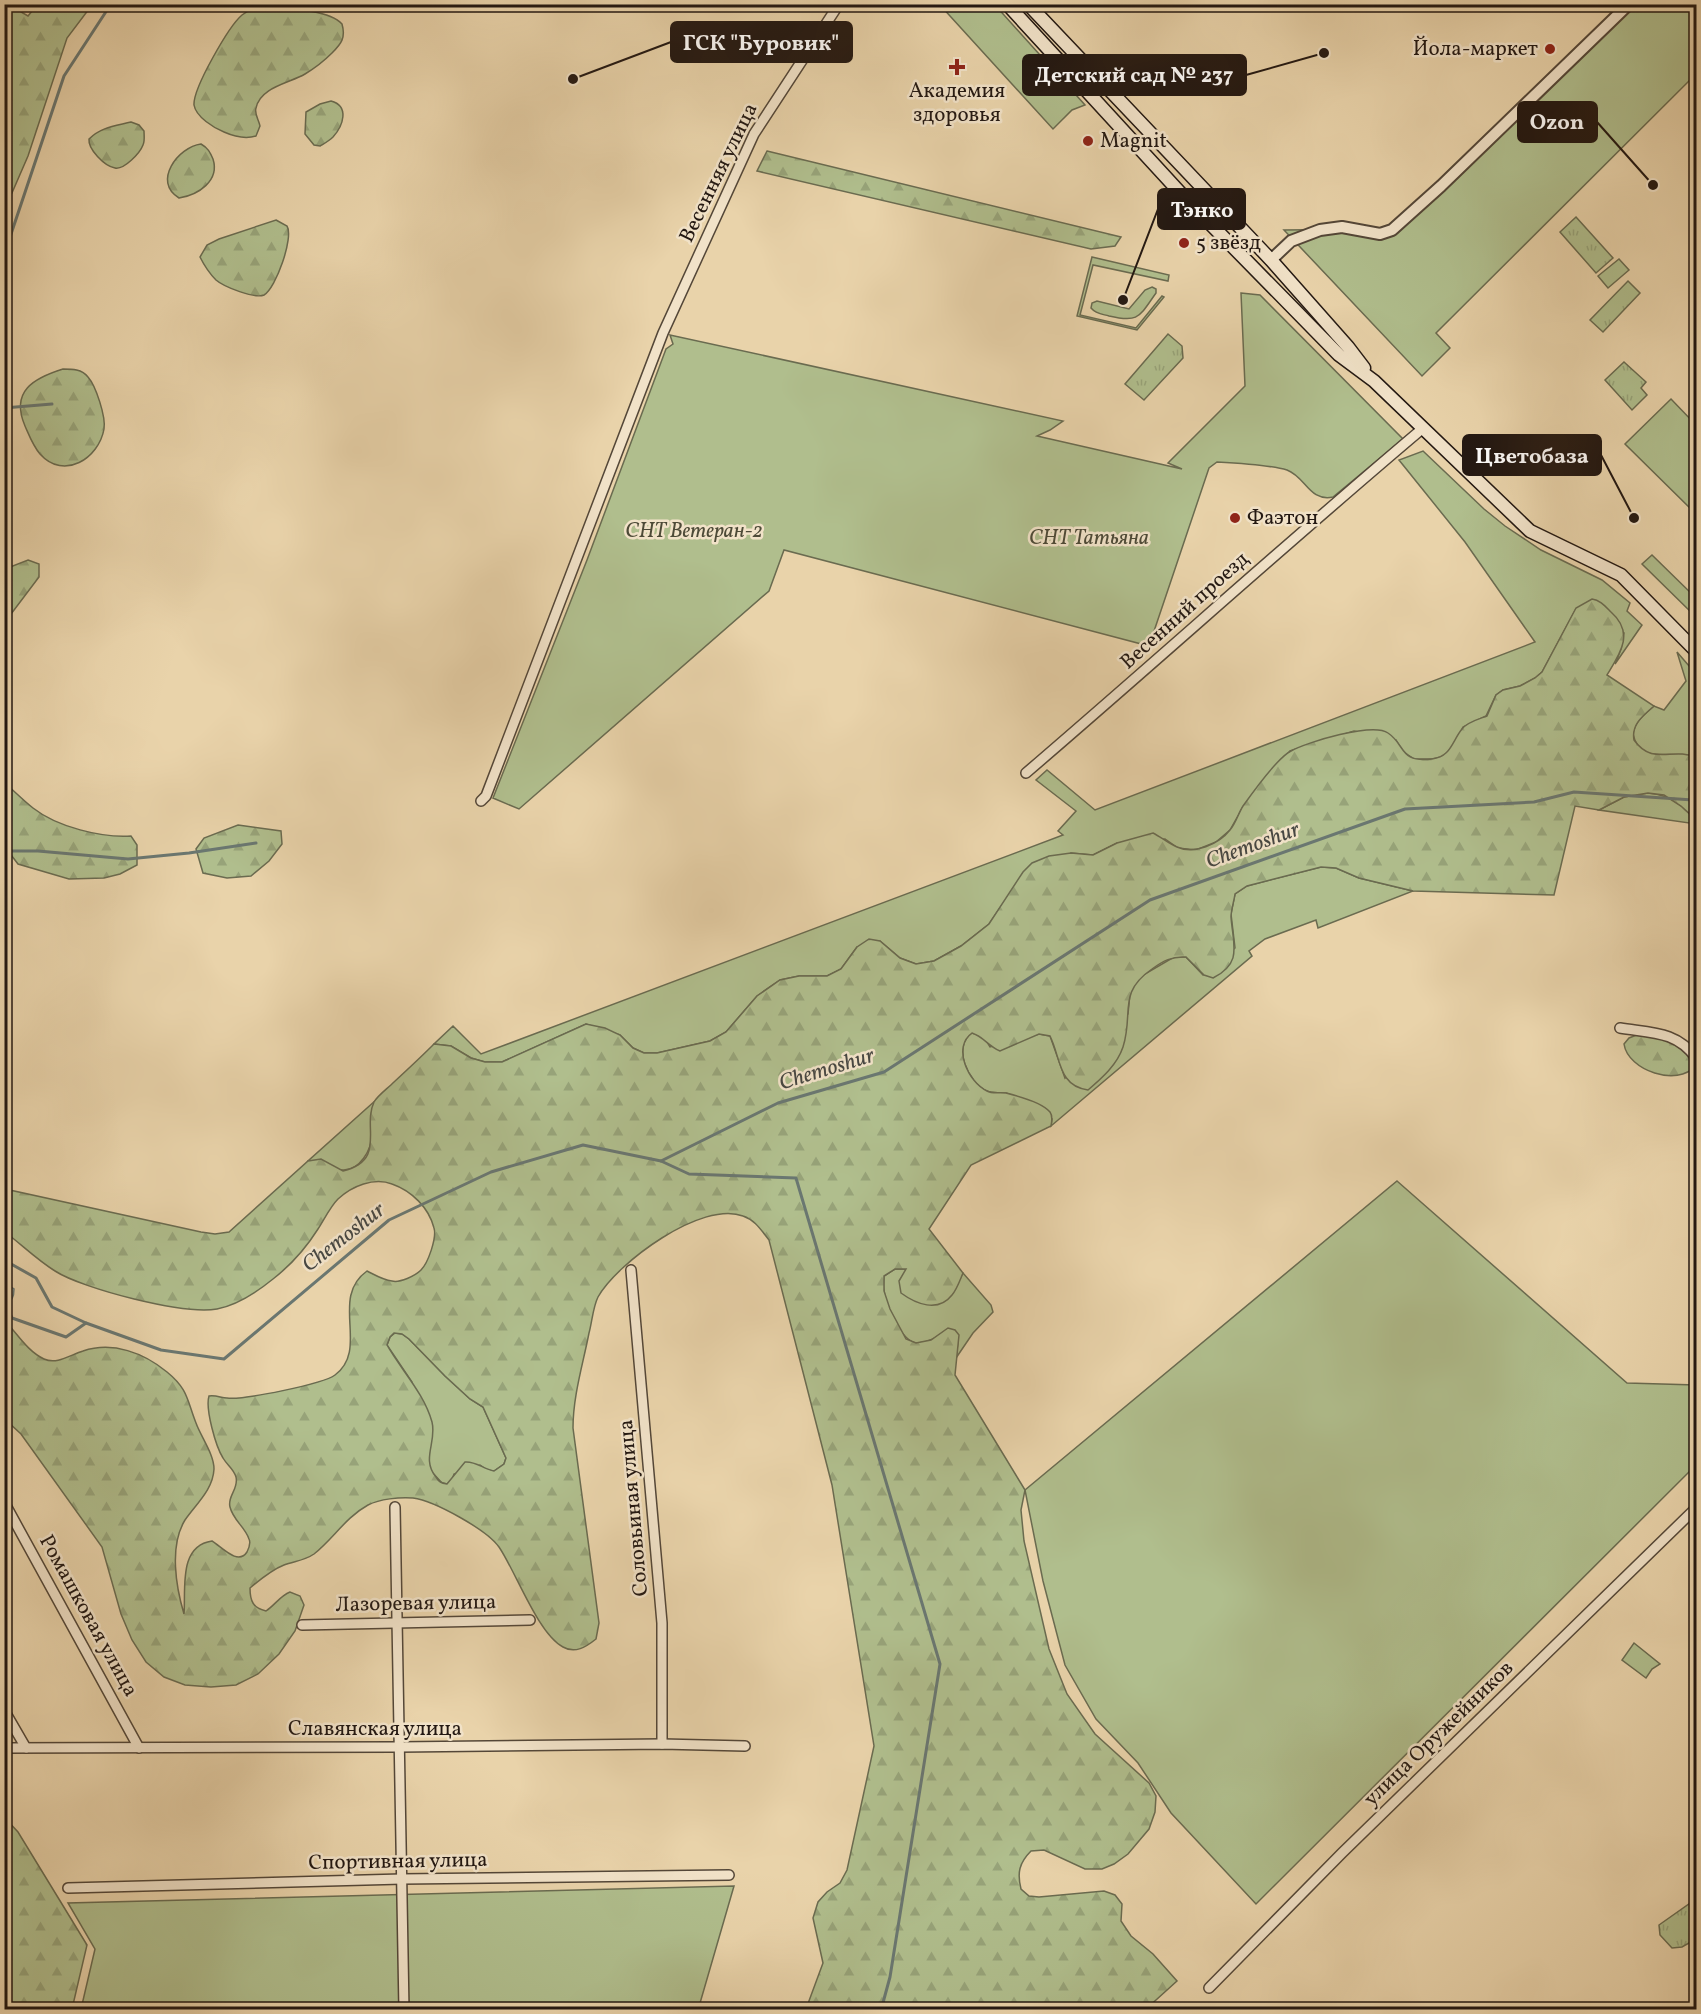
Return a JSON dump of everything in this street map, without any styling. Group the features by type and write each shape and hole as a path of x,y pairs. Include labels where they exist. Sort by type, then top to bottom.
{"main road":[{"path":"1007,4 1185,198 1530,531 1621,575 1696,651"},
{"path":"1028,4 1271,260 1344,351"}],"street":[{"name":"Весенняя улица","path":"481,801 486,796 663,333 754,134 838,4"},
{"path":"1271,260 1291,241 1312,232 1342,227 1375,234 1392,230 1629,4"},
{"name":"Весенний проезд","path":"1026,773 1422,429"},
{"path":"1620,1028 1671,1036 1690,1049 1696,1058"},
{"name":"Соловьиная улица","path":"631,1270 662,1623 662,1744"},
{"name":"Ромашковая улица","path":"4,1502 139,1748"},
{"path":"395,1507 404,2010"},
{"name":"улица Оружейников","path":"1209,1988 1342,1853 1696,1508"},
{"name":"Лазоревая улица","path":"302,1625 530,1620"},
{"path":"4,1710 26,1748"},
{"name":"Славянская улица","path":"4,1748 662,1744 745,1746"},
{"name":"Спортивная улица","path":"68,1888 402,1879 729,1875"}],"green space":[{"path":"18,5 21,12 28,16 37,5 92,5 67,38 28,156 5,209 4,6"},
{"path":"940,5 995,5 1085,105 1072,110 1053,129"},
{"path":"1622,5 1696,5 1696,74 1436,333 1450,348 1422,376 1284,230 1388,229"},
{"path":"258,7 303,10 326,15 342,24 343,37 335,50 316,67 276,86 263,95 256,110 260,126 256,136 240,137 220,130 202,118 195,109 195,97 205,72 236,21 242,15"},
{"path":"331,101 341,107 342,122 330,140 320,146 314,145 305,134 306,112"},
{"path":"131,122 139,125 144,131 143,145 127,164 119,168 111,167 94,152 89,139 103,129"},
{"path":"201,144 213,159 213,174 206,186 193,194 179,198 171,191 168,183 171,166 184,151"},
{"path":"767,151 1121,237 1115,246 1091,249 757,171"},
{"path":"1576,217 1613,258 1596,273 1560,232"},
{"path":"276,220 287,226 288,240 283,262 274,283 264,295 247,294 216,280 200,257 207,245"},
{"path":"1092,257 1169,275 1168,281 1093,265 1080,315 1136,328 1162,296 1164,297 1137,330 1077,316"},
{"path":"1619,259 1629,270 1608,288 1598,276"},
{"path":"1628,281 1640,293 1603,332 1590,320"},
{"path":"1152,287 1156,289 1156,293 1142,313 1133,318 1109,316 1097,313 1091,308 1092,303 1097,301 1129,309 1145,290"},
{"path":"1241,293 1260,295 1403,439 1333,497 1318,496 1293,473 1280,468 1217,462 1209,468 1149,646 784,550 769,591 519,809 493,798 587,560 666,349 673,344 670,335 1063,421 1037,436 1182,469 1168,463 1245,386"},
{"path":"1168,334 1182,346 1183,358 1144,400 1125,384"},
{"path":"1624,362 1646,382 1641,388 1647,395 1632,410 1605,380"},
{"path":"63,369 73,369 86,374 97,394 104,424 101,440 95,449 88,457 69,466 59,466 49,462 40,454 31,440 21,414 23,395 28,388 43,377"},
{"path":"1671,399 1696,425 1696,514 1625,444"},
{"path":"1423,451 1505,526 1541,550 1602,580 1630,603 1627,611 1642,625 1615,664 1624,633 1576,609 1542,672 1520,686 1503,690 1496,695 1486,716 1463,727 1445,756 1414,759 1403,752 1396,740 1354,731 1290,751 1243,807 1230,830 1216,842 1196,850 1178,848 1165,839 1117,843 1093,855 1071,853 1002,905 989,924 961,946 934,961 916,964 900,958 880,941 857,947 841,969 827,976 799,976 780,980 757,996 726,1032 710,1041 657,1053 644,1053 633,1048 620,1035 586,1024 502,1062 485,1062 471,1058 451,1046 434,1044 453,1026 481,1054 1063,835 1058,831 1076,811 1036,780 1047,770 1095,810 1535,642 1465,542 1399,460"},
{"path":"1652,555 1696,598 1696,617 1642,564"},
{"path":"28,560 39,564 39,577 5,622 5,569"},
{"path":"1592,599 1600,602 1618,620 1624,636 1623,644 1607,675 1654,706 1639,720 1634,729 1634,740 1641,748 1649,753 1680,754 1696,758 1696,817 1664,795 1648,793 1624,797 1599,810 1575,806 1554,895 1413,891 1359,878 1336,868 1321,867 1247,886 1235,894 1231,911 1234,952 1229,966 1213,978 1204,975 1186,957 1176,957 1160,964 1141,978 1130,995 1126,1035 1120,1054 1108,1071 1088,1090 1071,1083 1066,1077 1050,1036 1039,1034 1000,1051 972,1033 966,1039 963,1055 974,1080 989,1092 1011,1094 1041,1105 1051,1114 1051,1126 971,1165 929,1229 963,1273 952,1295 946,1301 927,1305 901,1293 899,1281 906,1269 895,1269 884,1276 884,1291 890,1309 906,1339 916,1343 931,1340 948,1328 955,1330 959,1335 955,1375 1025,1490 1021,1510 1024,1541 1049,1649 1067,1694 1095,1734 1149,1783 1156,1796 1155,1812 1149,1829 1128,1854 1114,1864 1102,1869 1085,1869 1044,1850 1031,1851 1024,1860 1019,1873 1021,1889 1029,1896 1104,1891 1115,1895 1122,1904 1121,1921 1131,1936 1153,1954 1177,1981 1146,2009 806,2009 823,1963 813,1918 818,1902 840,1883 847,1870 874,1746 832,1485 769,1240 754,1223 743,1216 726,1213 706,1217 662,1238 623,1268 608,1283 596,1301 573,1416 599,1623 596,1639 592,1642 572,1650 554,1640 536,1616 499,1547 484,1533 447,1510 423,1500 402,1498 368,1505 353,1516 314,1554 275,1569 250,1588 253,1603 262,1610 266,1611 290,1592 300,1596 304,1605 295,1631 279,1654 258,1674 236,1685 211,1687 185,1685 164,1677 146,1662 132,1640 121,1614 102,1547 21,1434 5,1422 5,1321 27,1347 49,1361 59,1360 94,1348 117,1348 138,1354 158,1365 174,1378 183,1390 210,1452 214,1469 211,1484 185,1520 177,1542 175,1567 184,1614 186,1570 194,1551 201,1545 212,1541 230,1554 239,1557 247,1552 250,1544 230,1507 236,1477 220,1453 214,1437 209,1396 236,1398 265,1394 315,1383 335,1375 345,1364 349,1352 349,1309 356,1282 367,1271 395,1281 418,1272 424,1267 431,1250 435,1232 432,1221 419,1201 399,1187 385,1182 364,1184 338,1199 298,1256 280,1274 239,1301 217,1309 202,1310 159,1304 110,1293 69,1278 48,1267 5,1232 5,1189 201,1232 215,1234 229,1232 308,1161 321,1159 343,1171 356,1166 365,1159 369,1151 371,1112 374,1102 434,1044 451,1046 471,1058 485,1062 502,1062 586,1024 605,1028 620,1035 633,1048 644,1053 657,1053 710,1041 726,1032 757,996 780,980 799,976 827,976 841,969 857,947 869,939 880,941 900,958 916,964 934,961 961,946 989,924 1023,872 1032,863 1049,856 1071,853 1093,855 1117,843 1153,833 1174,846 1184,849 1198,849 1213,844 1230,830 1243,806 1272,768 1285,755 1299,747 1340,734 1380,730 1394,738 1408,756 1421,760 1438,758 1447,752 1464,727 1487,716 1496,695 1503,690 1520,686 1542,672 1576,608","holes":["394,1333 402,1334 470,1399 483,1407 506,1458 504,1464 494,1471 465,1462 447,1484 438,1480 430,1464 433,1429 428,1411 418,1391 387,1345"]},
{"path":"1677,652 1696,674 1696,758 1679,754 1651,754 1643,751 1633,734 1636,725 1644,715 1654,706 1664,710 1686,681"},
{"path":"5,783 33,808 54,821 94,833 131,836 137,845 137,865 120,874 104,878 69,879 18,864 5,847"},
{"path":"1648,793 1665,796 1676,802 1696,817 1696,824 1599,810 1624,797"},
{"path":"238,825 281,831 282,844 269,861 251,876 227,878 203,873 196,849 204,838"},
{"path":"1321,867 1336,868 1359,878 1413,891 1318,928 1316,920 1265,939 1249,951 1252,956 1051,1126 1052,1119 1011,1095 987,1091 974,1080 969,1072 965,1064 963,1047 966,1039 972,1033 984,1037 990,1047 1039,1034 1050,1036 1065,1078 1128,1014 1130,993 1138,978 1174,957 1186,957 1203,975 1235,948 1231,914 1235,894 1247,886"},
{"path":"1639,1034 1668,1039 1687,1053 1695,1066 1677,1075 1655,1073 1644,1068 1634,1062 1624,1044 1629,1038"},
{"path":"376,1100 371,1114 371,1141 360,1163 350,1169 340,1170 308,1161"},
{"path":"1397,1181 1627,1383 1696,1385 1696,1465 1256,1904 1171,1813 1138,1763 1096,1719 1065,1665 1043,1581 1025,1490"},
{"path":"895,1269 907,1269 952,1294 963,1273 991,1305 993,1312 973,1333 956,1358 958,1342 948,1329 922,1343 912,1342 900,1330 891,1313 884,1288 884,1276"},
{"path":"395,1333 402,1334 409,1339 470,1399 483,1407 506,1458 504,1464 494,1471 487,1470 480,1465 454,1474 452,1480 447,1484 442,1483 431,1471 428,1461 429,1449 412,1382 387,1345 390,1337"},
{"path":"1634,1643 1660,1664 1652,1669 1646,1678 1622,1660"},
{"path":"4,1817 18,1832 87,1945 72,2009 5,2009"},
{"path":"734,1886 698,2010 81,2009 95,1949 68,1903"},
{"path":"1696,1899 1696,1939 1682,1947 1672,1948 1660,1935 1659,1925"}],"water":[{"path":"5,1283 14,1289 14,1294 5,1305"}],"waterway":[{"path":"4,255 64,76 111,4"},
{"path":"4,408 52,404"},
{"name":"Chemoshur","path":"4,1301 12,1318 66,1337 86,1323 161,1350 224,1359 389,1220 491,1172 583,1145 661,1161 778,1103 884,1072 1150,900 1405,809 1534,802 1574,792 1693,800 1696,798"},
{"path":"4,851 38,851 128,859 256,843"},
{"path":"661,1161 689,1174 796,1178 940,1664 890,1977 881,2010"},
{"path":"4,1260 36,1278 52,1307 86,1323"}],"place":[{"name":"Йола-маркет","path":"1550,49"},
{"name":"Детский сад № 237","path":"1324,53"},
{"name":"Академия здоровья","path":"957,67"},
{"name":"ГСК \"Буровик\"","path":"573,79"},
{"name":"Magnit","path":"1088,141"},
{"name":"Ozon","path":"1653,185"},
{"name":"5 звёзд","path":"1184,243"},
{"name":"Тэнко","path":"1123,300"},
{"name":"Фаэтон","path":"1235,518"},
{"name":"Цветобаза","path":"1634,518"}],"park label":[{"name":"СНТ Ветеран-2","path":"694,531"},
{"name":"СНТ Татьяна","path":"1089,538"}]}
